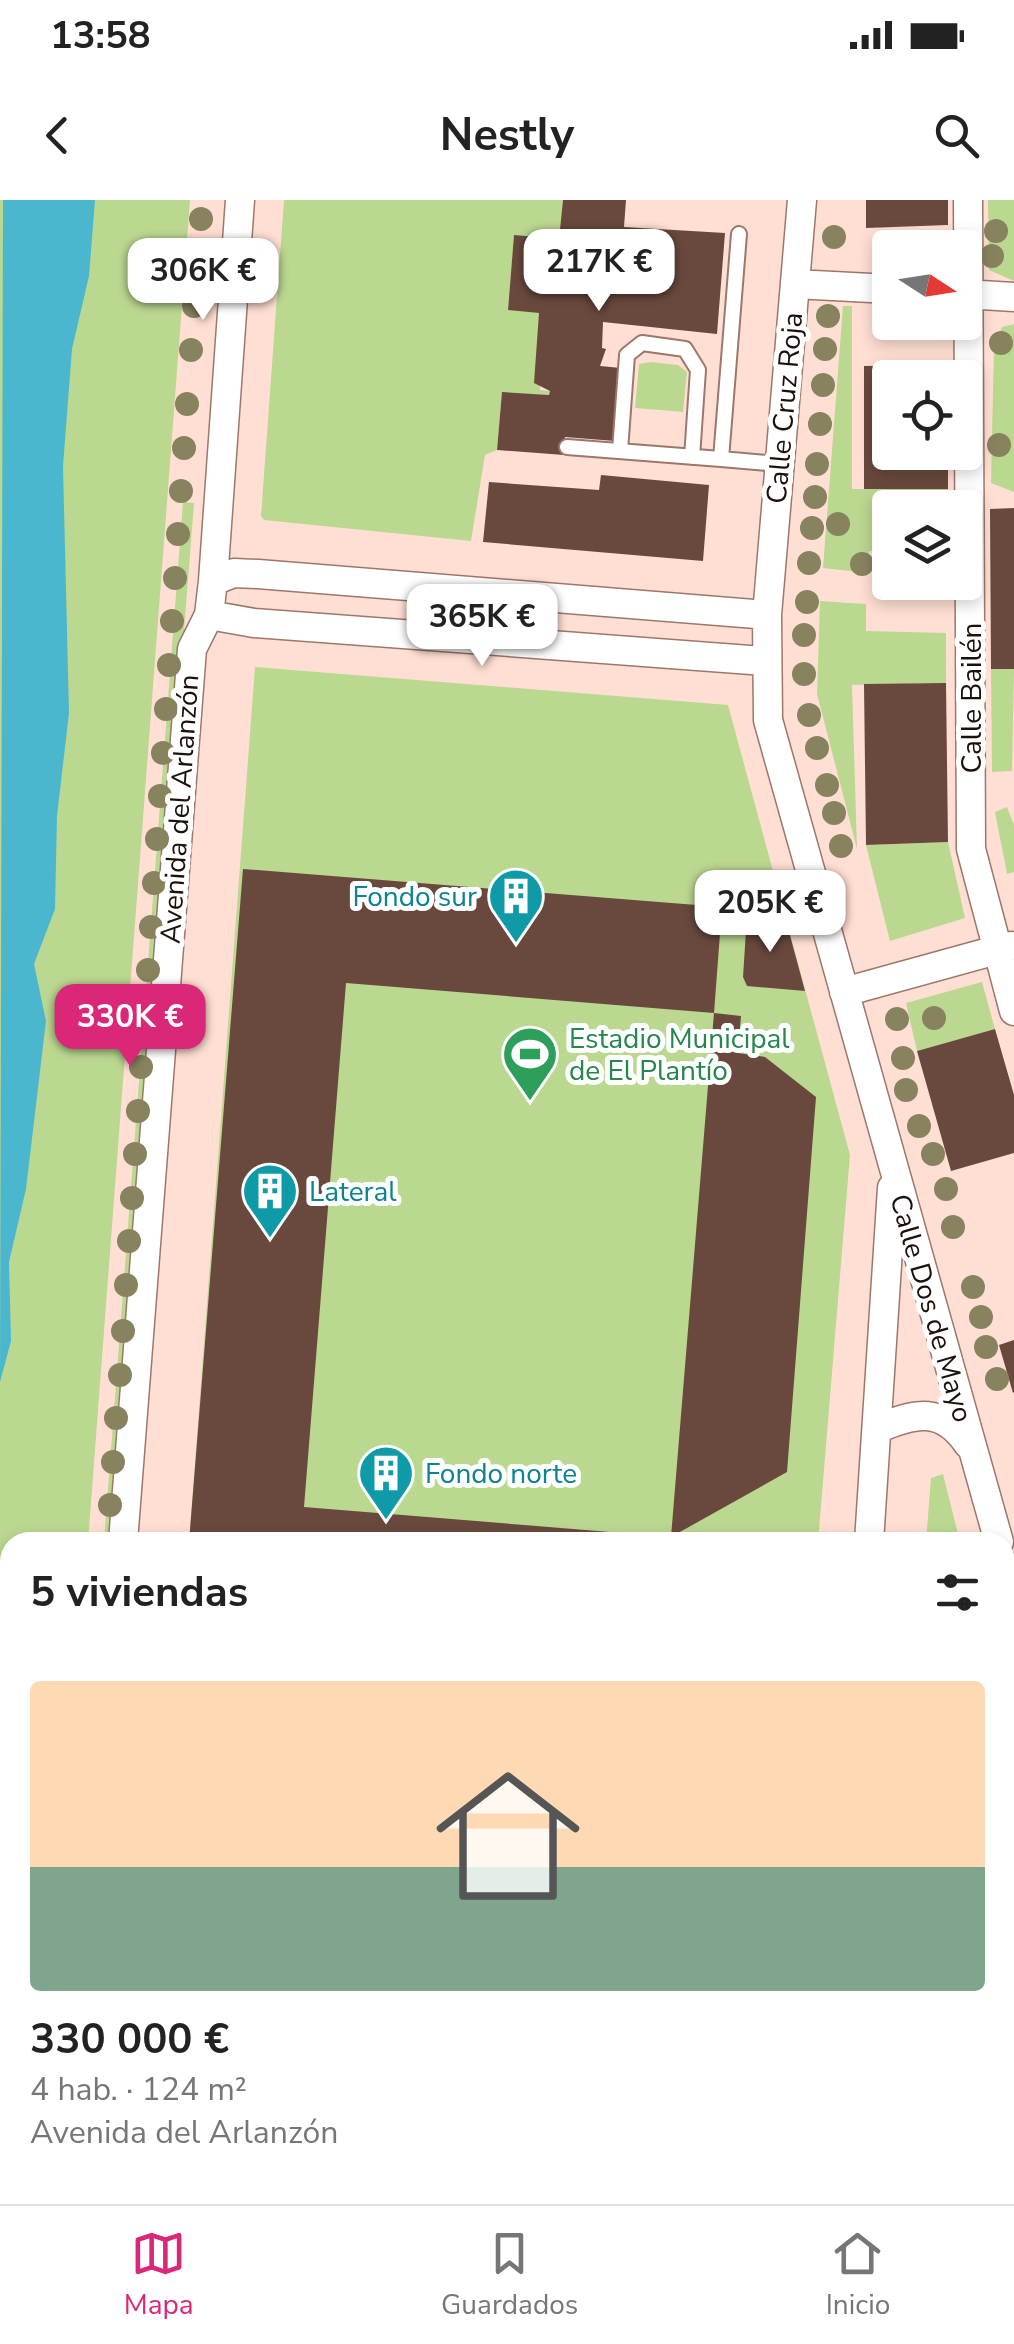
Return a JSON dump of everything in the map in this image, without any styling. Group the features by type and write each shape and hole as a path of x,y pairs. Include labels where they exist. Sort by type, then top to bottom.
{"street":[{"name":"Avenida del Arlanzón","path":"124,1532 192,650 209,615 213,580 240,200"},
{"name":"Calle Cruz Roja","path":"765,661 802,200"},
{"name":"Calle Bailén","path":"968,200 968,230"},
{"path":"795,284 872,289"},
{"path":"982,295 1014,296"},
{"name":"Calle Bailén","path":"967,340 971,849 1006,947 1014,1010"},
{"path":"213,580 246,573 766,616"},
{"path":"209,615 254,623 765,661"},
{"name":"Calle Dos de Mayo","path":"765,661 768,720 972,1449 1000,1532"},
{"path":"844,992 1006,947"},
{"name":"Calle Dos de Mayo","path":"870,1532 893,1166"},
{"name":"Calle Dos de Mayo","path":"879,1428 915,1414 934,1414 960,1432 972,1449"}],"lane":[{"path":"722,459 739,234"},
{"path":"620,451 627,354 642,343 665,344 685,349 698,370 692,456"},
{"path":"567,447 779,464"}],"green space":[{"path":"0,200 190,200 89,1532 0,1532"},
{"path":"284,200 563,200 559,239 514,236 508,309 539,313 540,390 550,391 549,395 502,393 497,450 485,455 471,541 264,520 261,516"},
{"path":"988,200 1014,200 1014,281 989,270"},
{"path":"843,306 852,306 852,489 948,490 872,490 868,573 823,568"},
{"path":"1014,324 1014,492 991,483 994,347 1002,327"},
{"path":"639,364 678,365 687,372 683,412 635,408"},
{"path":"183,502 194,503 114,1532 105,1532"},
{"path":"820,601 866,604 866,631 946,633 946,683 852,685 857,849 817,694"},
{"name":"Estadio Municipal de El Plantío","path":"255,667 728,705 850,1155 819,1532 190,1532"},
{"path":"991,669 1014,669 1012,771 992,772"},
{"path":"1007,807 1014,825 1014,872 1007,874 995,812"},
{"path":"948,842 965,918 890,941 866,845"},
{"path":"982,982 995,1029 917,1051 906,1003"},
{"path":"943,1474 958,1532 927,1532 931,1478"}],"water":[{"path":"3,200 95,200 89,276 72,349 63,466 69,713 57,816 55,909 34,964 46,1021 26,1189 9,1262 11,1341 0,1382"}],"building":[{"path":"563,200 626,200 624,227 725,233 717,334 603,322 602,348 606,349 600,366 621,368 615,441 565,437 564,455 497,450 502,392 549,395 550,391 534,383 539,313 508,310 514,235 559,239"},
{"path":"866,200 948,200 948,225 866,228"},
{"path":"864,366 872,366 872,470 948,470 948,489 864,489"},
{"path":"601,475 709,485 703,561 483,542 489,482 599,490"},
{"path":"1014,508 1014,669 991,669 990,509"},
{"path":"946,683 948,842 866,845 864,684"},
{"path":"243,869 722,907 714,1013 346,983 304,1507 610,1532 190,1532"},
{"path":"747,915 785,917 805,991 747,986 743,977"},
{"path":"714,1013 741,1016 738,1053 765,1057 816,1097 787,1472 680,1532 671,1532"},
{"path":"995,1029 1014,1095 1014,1153 951,1171 917,1051"},
{"path":"1014,1340 1014,1392 1013,1393 999,1345"}],"place":[{"name":"Fondo sur","path":"516,945"},
{"name":"Estadio Municipal de El Plantío","path":"530,1103"},
{"name":"Lateral","path":"270,1240"},
{"name":"Fondo norte","path":"386,1522"}]}
